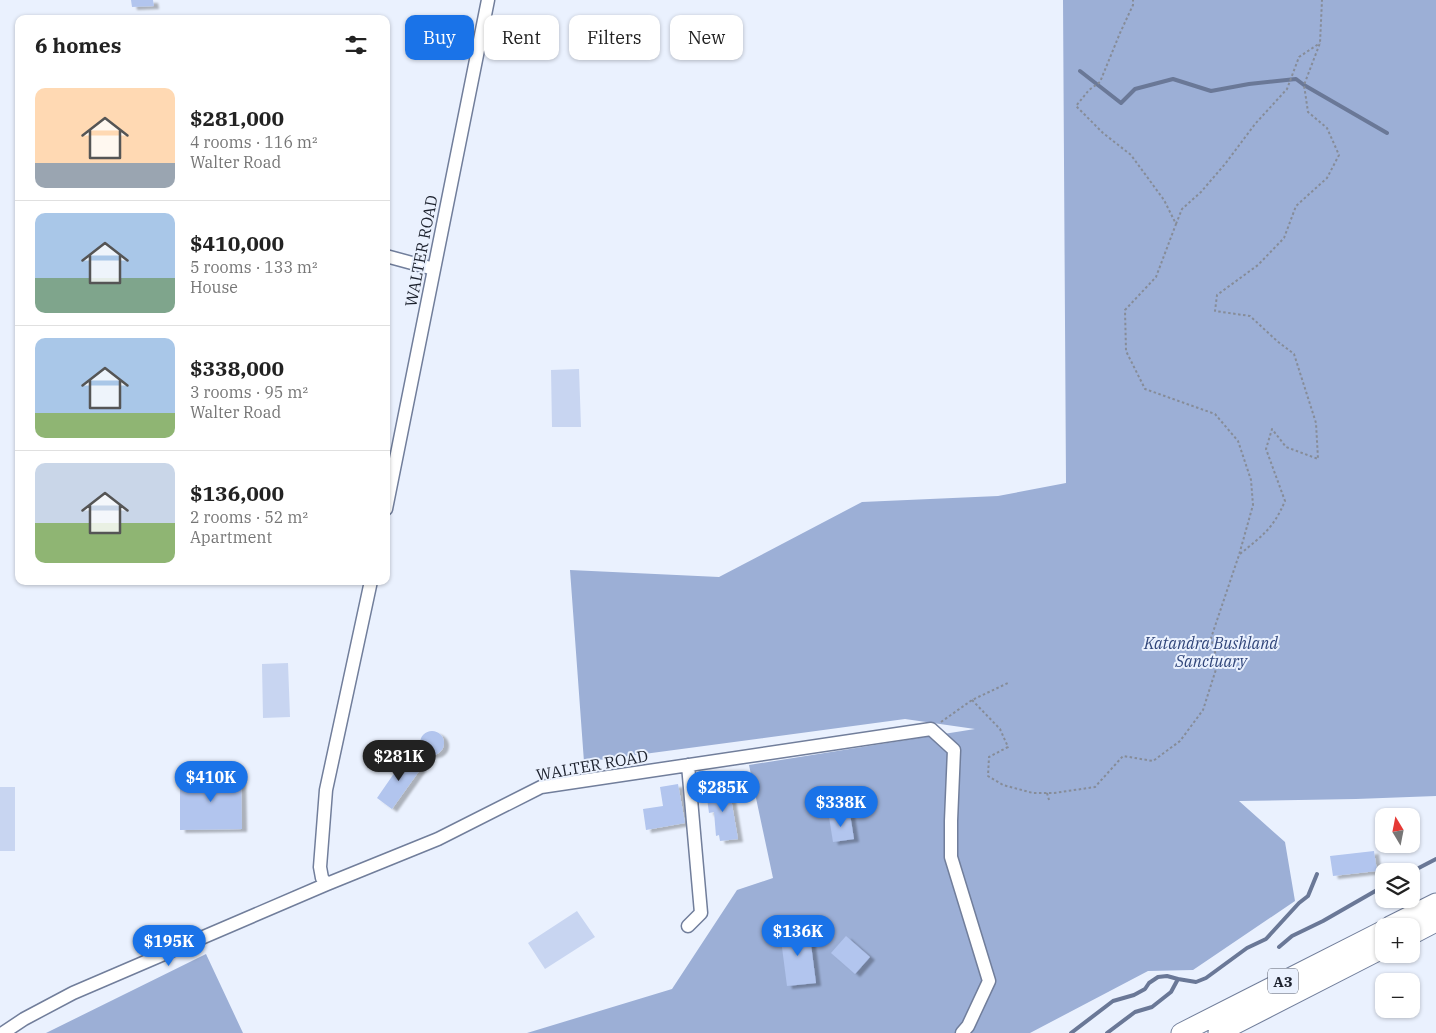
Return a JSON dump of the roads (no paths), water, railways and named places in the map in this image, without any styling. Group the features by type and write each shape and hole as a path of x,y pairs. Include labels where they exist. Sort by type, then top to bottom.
{"highway":[{"path":"1406,918 1436,903"},
{"path":"1420,930 1436,922"},
{"name":"A3","path":"1181,1033 1375,935"},
{"name":"A3","path":"1218,1033 1375,953"}],"street":[{"name":"WALTER ROAD","path":"390,489 488,0"},
{"path":"390,257 434,269"},
{"path":"327,884 322,878 320,867 326,790 370,585"},
{"name":"WALTER ROAD","path":"3,1033 24,1019 74,993 438,838 541,787 931,729 954,750 951,857 989,981 968,1026 962,1033"},
{"path":"688,765 701,913 688,926"}],"waterway":[{"path":"1080,71 1121,103 1135,89 1173,79 1211,91 1249,84 1296,79 1387,133"},
{"path":"1420,867 1436,859"},
{"path":"1107,1033 1135,1012 1152,1007 1171,992 1178,979 1196,982 1206,978 1247,948 1266,939 1299,903 1308,896 1317,874"},
{"path":"1279,947 1292,936 1323,921 1375,891"},
{"path":"1071,1033 1113,1001 1134,995 1145,989 1149,983 1158,977 1167,976 1178,979"}],"park label":[{"name":"Katandra Bushland Sanctuary","path":"1211,652"}]}
